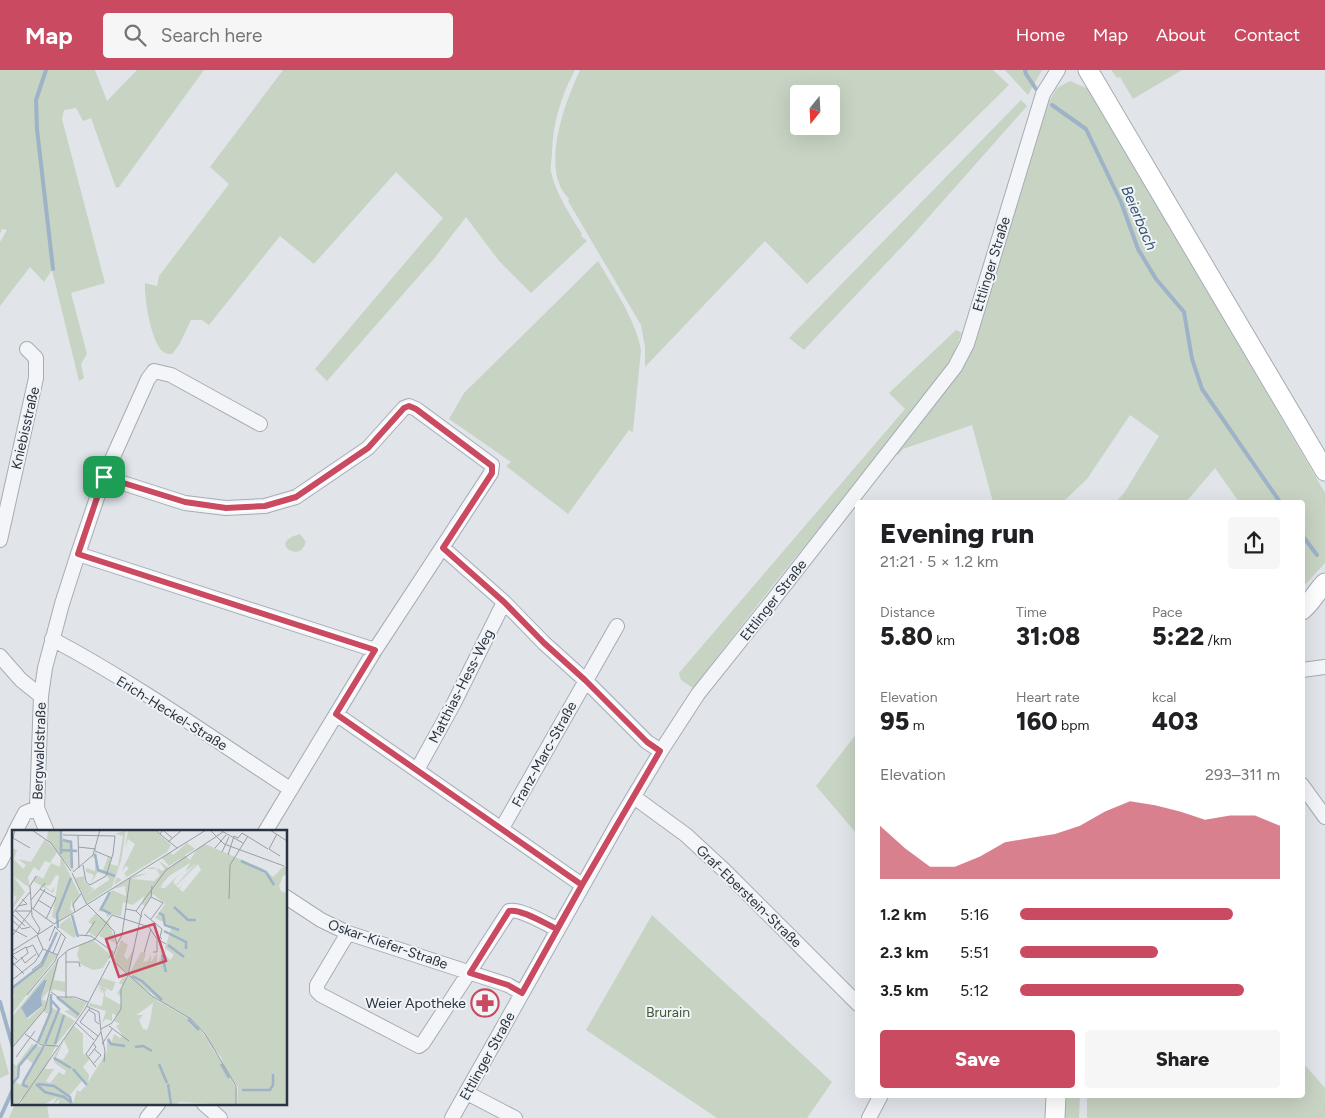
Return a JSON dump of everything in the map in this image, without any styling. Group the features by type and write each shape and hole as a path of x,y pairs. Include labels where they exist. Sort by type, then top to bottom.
{"street":[{"name":"Ettlinger Straße","path":"452,1118 557,929 660,751 707,681 757,621 955,367 967,344 1043,94 1058,70"},
{"path":"1088,70 1325,471"},
{"name":"Kniebisstraße","path":"0,540 36,378 36,358 27,349"},
{"path":"41,696 44,668 52,639 104,477 148,379 154,371 171,374 260,424"},
{"path":"104,477 185,502 226,508 265,506 296,497 368,448 404,408 409,406 416,409 492,466 492,473 375,650 266,830"},
{"path":"443,548 504,602 647,742 660,751"},
{"path":"78,554 375,650"},
{"path":"1313,603 1319,589 1325,584"},
{"name":"Matthias-Hess-Weg","path":"417,770 450,710 504,602"},
{"name":"Franz-Marc-Straße","path":"502,828 617,626"},
{"name":"Erich-Heckel-Straße","path":"52,639 156,701 290,789"},
{"name":"Bergwaldstraße","path":"0,656 21,680 41,696 37,808 46,830"},
{"path":"1305,670 1325,667"},
{"path":"336,714 582,885"},
{"path":"1305,790 1325,816"},
{"name":"Graf-Eberstein-Straße","path":"634,797 692,841 769,914 855,1001"},
{"path":"17,830 25,813 37,808"},
{"path":"0,862 12,839"},
{"name":"Oskar-Kiefer-Straße","path":"288,898 321,920 348,933 508,985 522,993"},
{"path":"348,933 318,985 317,991 321,995 419,1046 423,1043 470,973 509,911 520,912 557,929"},
{"path":"467,1093 515,1118"},
{"path":"869,1118 879,1098"},
{"path":"147,1118 156,1106"},
{"path":"206,1106 220,1118"}],"green space":[{"path":"0,70 95,70 107,101 137,70 204,70 119,187 116,188 91,118 83,121 76,108 64,110 62,119 105,283 71,293 87,354 81,364 84,378 79,381 52,270 44,282 30,267 0,306 0,242 7,230 2,229 0,234"},
{"path":"283,70 575,70 556,120 551,170 553,180 568,212 582,234 581,236 587,241 531,293 499,261 466,217 433,260 327,381 315,369 443,218 396,172 314,264 280,236 209,325 202,320 191,320 179,345 172,354 164,352 157,344 151,328 145,283 157,286 159,276 229,184 210,167"},
{"path":"580,70 993,70 1009,85 807,284 765,241 645,367 645,347 641,325 568,201 569,199 561,188 556,173 556,143 569,96"},
{"path":"1005,70 1042,70 1028,95"},
{"path":"1111,70 1182,70 1133,99 1120,77 1117,78"},
{"path":"1070,81 1089,89 1325,493 1325,563 1305,585 1305,500 1238,500 1215,468 1188,500 1118,500 1159,436 1130,415 1087,479 1065,500 992,500 972,425 903,449 898,455 896,454 953,379 1040,117 1057,88"},
{"path":"1021,100 1027,106 911,237 804,350 789,338"},
{"path":"598,261 629,315 641,350 633,431 629,430 568,514 506,466 511,462 449,419 464,393"},
{"path":"956,330 962,333 950,362 933,389 781,575 693,688 681,680 679,673 905,409 889,393"},
{"path":"300,534 306,542 302,549 294,552 287,548 285,545 287,541 291,537"},
{"path":"855,736 855,832 816,786"},
{"name":"Brurain","path":"652,915 832,1082 807,1118 717,1118 586,1030"},
{"path":"0,1041 9,1074 0,1078"},
{"path":"1305,1065 1325,1088 1325,1118 1087,1118 1087,1098 1305,1098"},
{"path":"1066,1098 1080,1098 1079,1118 1065,1118"},
{"path":"14,1106 47,1106 49,1118 9,1118"}],"waterway":[{"path":"46,70 36,100 37,129 53,269"},
{"name":"Beierbach","path":"1025,70 1036,89"},
{"name":"Beierbach","path":"1052,105 1086,129 1121,202 1138,249 1156,279 1184,312 1192,359 1202,389 1279,500"},
{"name":"Beierbach","path":"1305,539 1317,555"},
{"path":"0,1002 12,1044"},
{"path":"0,1118 12,1091"}],"place":[{"name":"Weier Apotheke","path":"485,1003"}],"route":[{"path":"409,406 416,409 487,460 492,466 492,473 443,548 504,602 647,742 660,751 522,993 508,985 470,973 509,911 513,910 527,915 557,929 582,885 336,714 375,650 78,554 104,477 185,502 208,507 244,508 284,502 296,497 368,448 404,408 409,406"}]}
